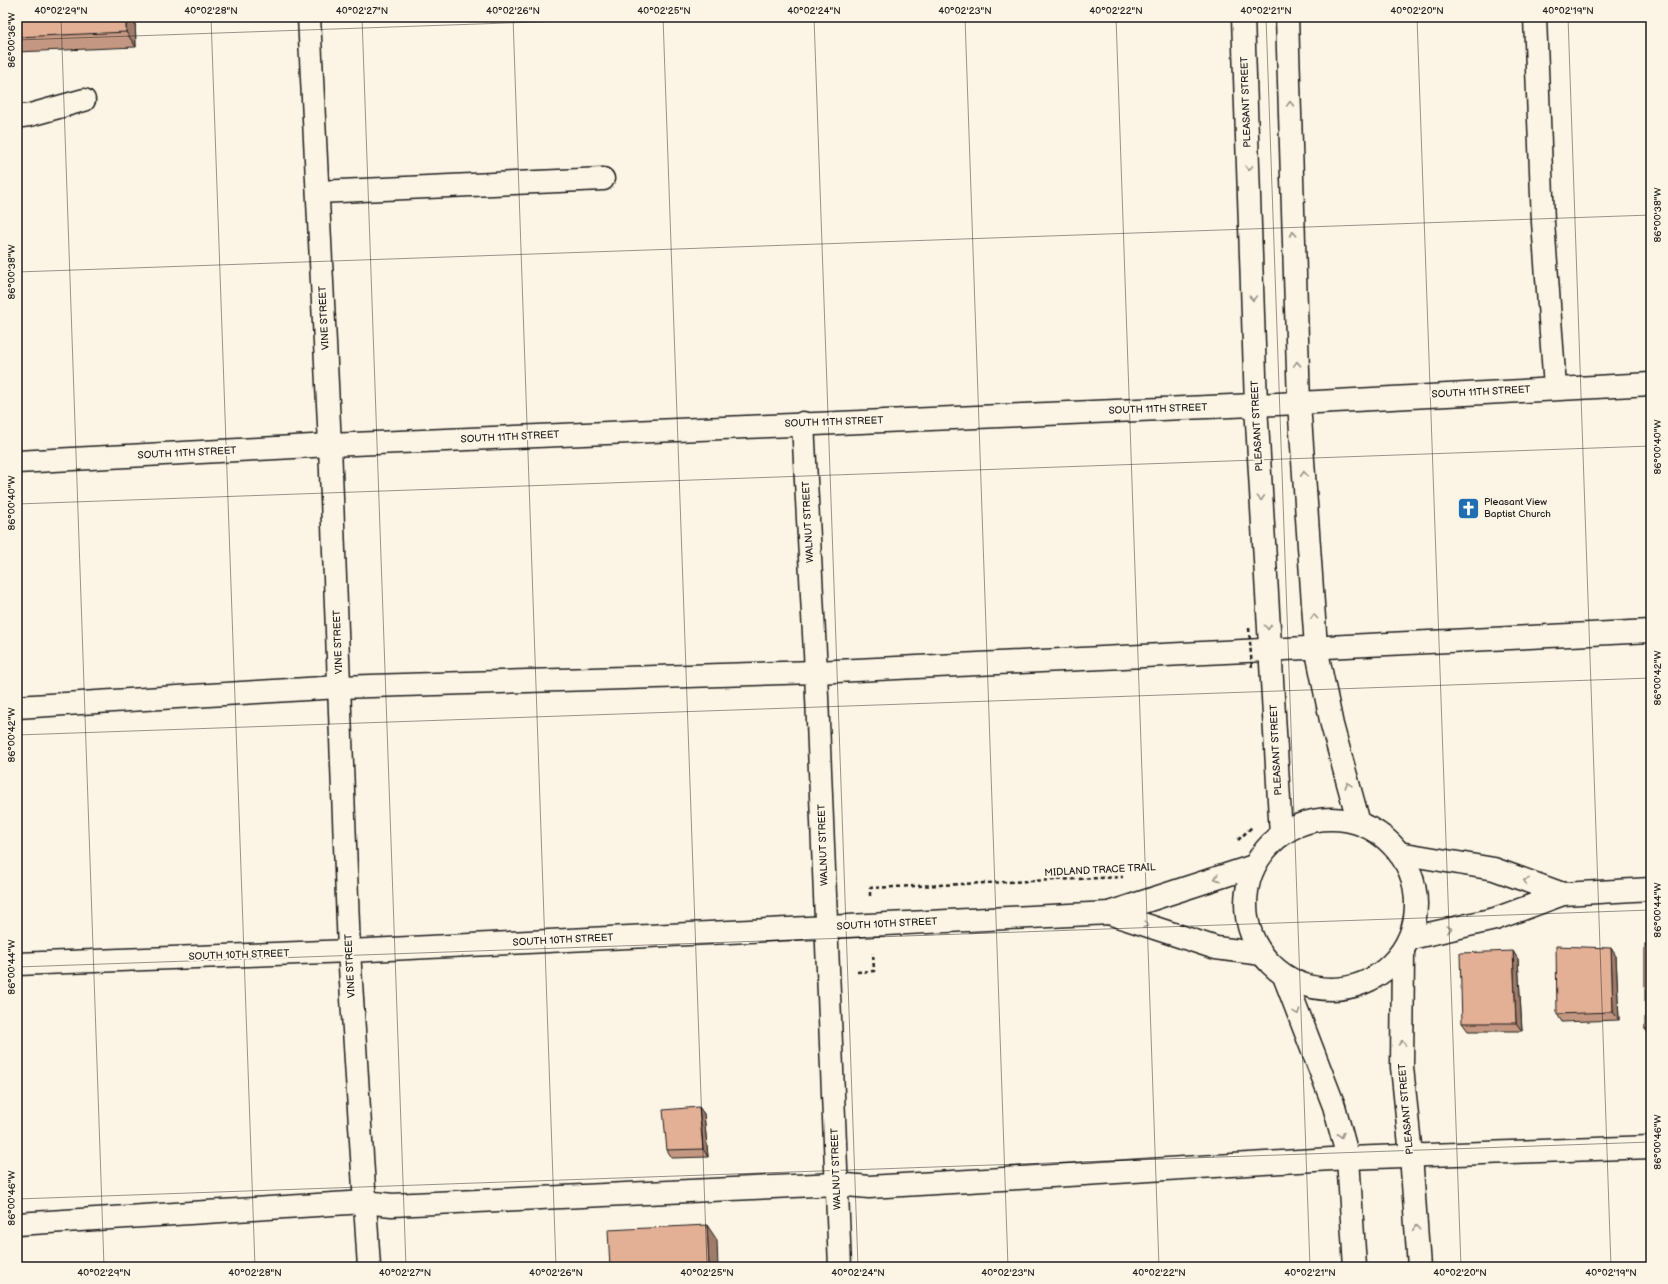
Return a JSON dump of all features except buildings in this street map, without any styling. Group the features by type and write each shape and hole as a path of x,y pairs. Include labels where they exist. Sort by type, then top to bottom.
{"street":[{"name":"VINE STREET","path":"309,17 330,445 349,951 369,1267"},
{"name":"PLEASANT STREET","path":"1243,17 1256,405 1257,656 1280,835"},
{"path":"1287,17 1299,403 1316,647 1332,725 1359,823"},
{"path":"1535,17 1543,222 1555,388"},
{"path":"17,116 30,115 84,100"},
{"path":"318,192 603,179"},
{"name":"SOUTH 11TH STREET","path":"17,462 330,445 1299,403 1651,384"},
{"name":"WALNUT STREET","path":"803,424 816,672 840,1267"},
{"path":"17,707 339,687 1257,656 1316,647 1651,631"},
{"name":"PLEASANT STREET","path":"1284,976 1262,954 1247,920 1245,902 1248,883 1254,866 1266,849 1280,835 1305,823 1332,818 1359,823 1374,830 1388,840 1408,867 1414,883 1416,899 1416,916 1407,944 1402,1067 1411,1156 1419,1267"},
{"path":"1399,853 1494,869 1563,894"},
{"name":"SOUTH 10TH STREET","path":"17,964 349,951 1109,913 1254,866"},
{"path":"1284,976 1309,987 1335,990 1362,984 1385,971 1407,944 1494,919 1563,894 1651,889"},
{"name":"SOUTH 10TH STREET","path":"1109,913 1216,948 1262,954"},
{"path":"1284,976 1334,1106 1348,1158 1355,1267"},
{"path":"17,1224 365,1202 392,1205 836,1184 869,1187 1348,1158 1651,1147"}],"path":[{"path":"1249,628 1257,656 1252,676"},
{"path":"1237,841 1253,826"},
{"name":"MIDLAND TRACE TRAIL","path":"870,888 1128,877"}],"place":[{"name":"Pleasant View Baptist Church","path":"1468,508"}]}
